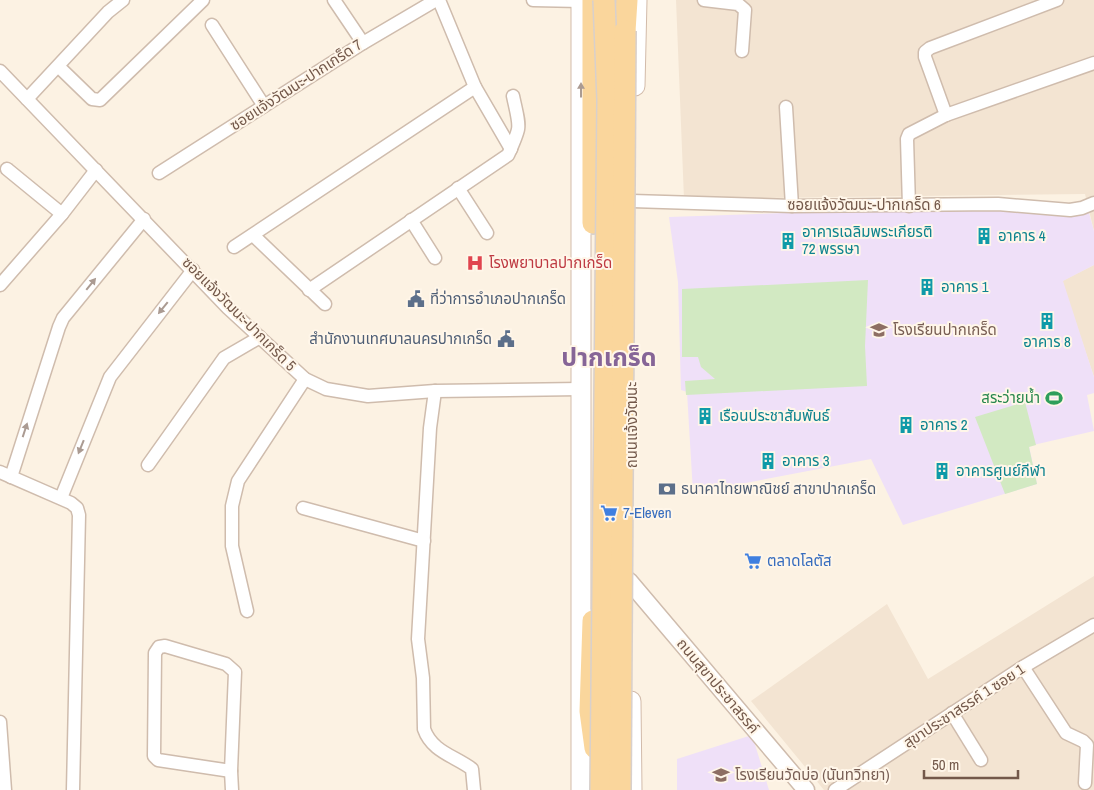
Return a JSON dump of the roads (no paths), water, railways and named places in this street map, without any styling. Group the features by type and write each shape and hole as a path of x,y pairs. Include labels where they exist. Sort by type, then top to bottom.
{"main road":[{"path":"585,0 593,222 593,610 590,711 600,790"},
{"path":"581,790 580,389 585,0"},
{"name":"ถนนแจ้งวัฒนะ","path":"600,790 608,100 604,0"},
{"name":"ถนนแจ้งวัฒนะ","path":"620,790 625,30 623,0"},
{"path":"625,30 627,0"},
{"name":"ถนนแจ้งวัฒนะ","path":"632,790 629,581 633,442 632,201 637,0"},
{"path":"581,576 629,581"}],"street":[{"path":"27,99 59,67 108,12 124,0"},
{"path":"59,67 92,99 100,100 203,0"},
{"path":"334,0 363,43"},
{"path":"438,0 475,87 511,149"},
{"name":"ซอยแจ้งวัฒนะ-ปากเกร็ด 7","path":"159,173 363,43 438,0"},
{"path":"533,0 585,0"},
{"path":"711,0 738,4 745,10 742,51"},
{"path":"946,116 925,57 925,52 930,48 1057,0"},
{"path":"212,25 264,106"},
{"path":"909,206 907,139 909,134 946,116 1094,62"},
{"name":"ซอยแจ้งวัฒนะ-ปากเกร็ด 5","path":"0,71 193,270 305,379 326,389 368,396 435,391 580,389"},
{"path":"234,247 475,87"},
{"path":"309,290 508,155 519,135 520,126 512,96"},
{"path":"786,107 792,206"},
{"path":"7,169 62,214"},
{"path":"0,285 62,214 96,170"},
{"path":"458,188 487,233"},
{"name":"ซอยแจ้งวัฒนะ-ปากเกร็ด 6","path":"632,201 792,206 998,204 1070,210 1094,203"},
{"path":"74,790 79,515 77,508 61,498 5,475 61,322 144,219"},
{"path":"411,220 435,258"},
{"path":"253,235 325,304"},
{"path":"61,498 110,377 193,270"},
{"path":"148,465 224,358 260,337"},
{"path":"247,611 232,546 232,506 238,481 305,379"},
{"path":"435,391 430,428 418,639 423,678 424,729 427,736 438,749 472,769 474,790"},
{"path":"303,508 424,541"},
{"name":"ถนนสุขาประชาสรรค์","path":"629,581 806,790"},
{"name":"สุขาประชาสรรค์ 1 ซอย 1","path":"835,790 1023,667 1093,626"},
{"path":"232,771 158,760 154,756 155,663 158,647 165,646 226,664 235,672 232,790"},
{"path":"1023,667 1066,733 1083,740 1086,745 1085,783"},
{"path":"952,713 981,760"},
{"path":"0,722 5,790"}],"place":[{"name":"อาคาร 4","path":"984,236"},
{"name":"อาคารเฉลิมพระเกียรติ 72 พรรษา","path":"788,241"},
{"name":"โรงพยาบาลปากเกร็ด","path":"475,263"},
{"name":"อาคาร 1","path":"927,287"},
{"name":"ที่ว่าการอำเภอปากเกร็ด","path":"416,299"},
{"name":"อาคาร 8","path":"1047,321"},
{"name":"โรงเรียนปากเกร็ด","path":"879,330"},
{"name":"สำนักงานเทศบาลนครปากเกร็ด","path":"506,339"},
{"name":"สระว่ายน้ำ","path":"1054,398"},
{"name":"เรือนประชาสัมพันธ์","path":"705,416"},
{"name":"อาคาร 2","path":"906,425"},
{"name":"อาคาร 3","path":"768,461"},
{"name":"อาคารศูนย์กีฬา","path":"942,471"},
{"name":"ธนาคาไทยพาณิชย์ สาขาปากเกร็ด","path":"667,489"},
{"name":"7-Eleven","path":"609,513"},
{"name":"ตลาดโลตัส","path":"753,561"},
{"name":"โรงเรียนวัดบ่อ (นันทวิทยา)","path":"721,775"}],"district":[{"name":"ปากเกร็ด","path":"609,357"}]}
